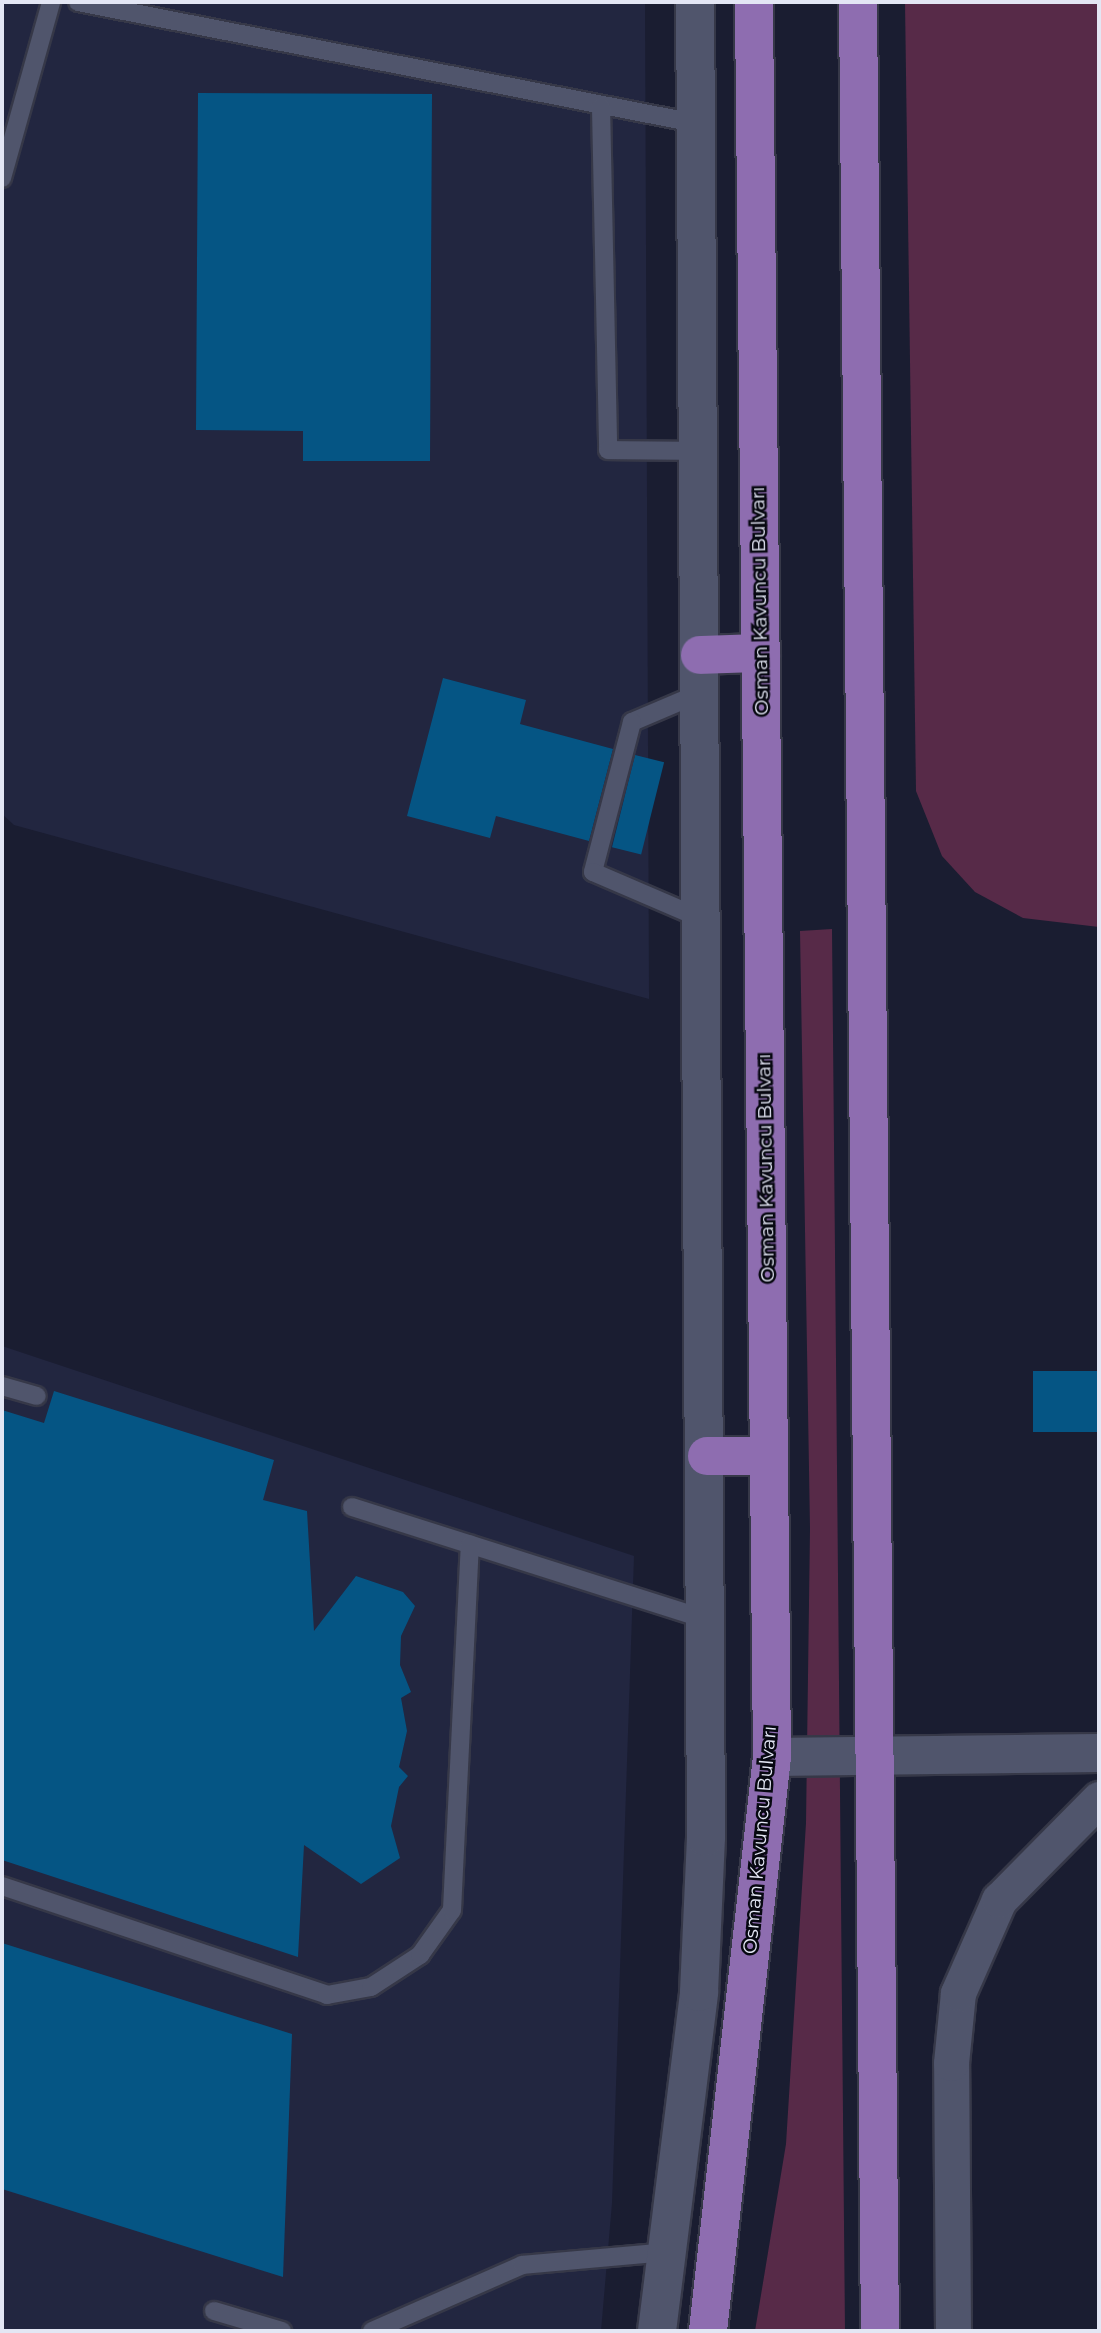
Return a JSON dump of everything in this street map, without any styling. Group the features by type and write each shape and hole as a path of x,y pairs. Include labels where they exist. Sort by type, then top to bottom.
{"highway":[{"name":"Osman Kavuncu Bulvarı","path":"708,2331 772,1757 754,2"},
{"path":"858,2 880,2331"},
{"path":"700,655 761,653"},
{"path":"707,1457 769,1456"}],"street":[{"path":"657,2331 699,1992 708,1620 695,2"},
{"path":"772,1757 1099,1753"},
{"path":"953,2331 951,2063 958,1993 999,1900 1099,1800"}],"lane":[{"path":"2,178 51,2"},
{"path":"78,2 601,107 695,123"},
{"path":"601,107 608,450 699,451"},
{"path":"700,693 632,722 593,872 702,919"},
{"path":"2,1387 37,1396"},
{"path":"352,1507 708,1620"},
{"path":"2,1886 327,1995 371,1987 420,1955 452,1910 470,1544"},
{"path":"372,2331 523,2265 668,2252"},
{"path":"215,2311 282,2331"}],"shaded area":[{"path":"2,2 645,2 649,999 14,825 2,814"},
{"path":"905,2 1099,2 1099,927 1023,918 975,892 942,856 916,791"},
{"path":"832,929 845,2331 755,2331 786,2144 806,1823 810,1529 800,931"},
{"path":"2,1346 634,1556 612,2203 601,2331 2,2331"}],"building":[{"path":"198,93 432,94 430,461 303,461 303,431 196,430"},
{"path":"443,678 526,700 520,724 613,749 589,841 496,816 490,838 407,816"},
{"path":"635,755 664,762 641,854 612,847"},
{"path":"1033,1371 1099,1371 1099,1432 1033,1432"},
{"path":"54,1391 274,1460 263,1500 307,1511 314,1631 356,1576 403,1592 415,1606 401,1636 400,1665 411,1692 401,1698 407,1731 399,1767 408,1776 399,1787 391,1826 400,1858 361,1884 304,1845 298,1957 2,1860 2,1410 44,1423"},
{"path":"2,1943 292,2034 283,2277 2,2189"}]}
